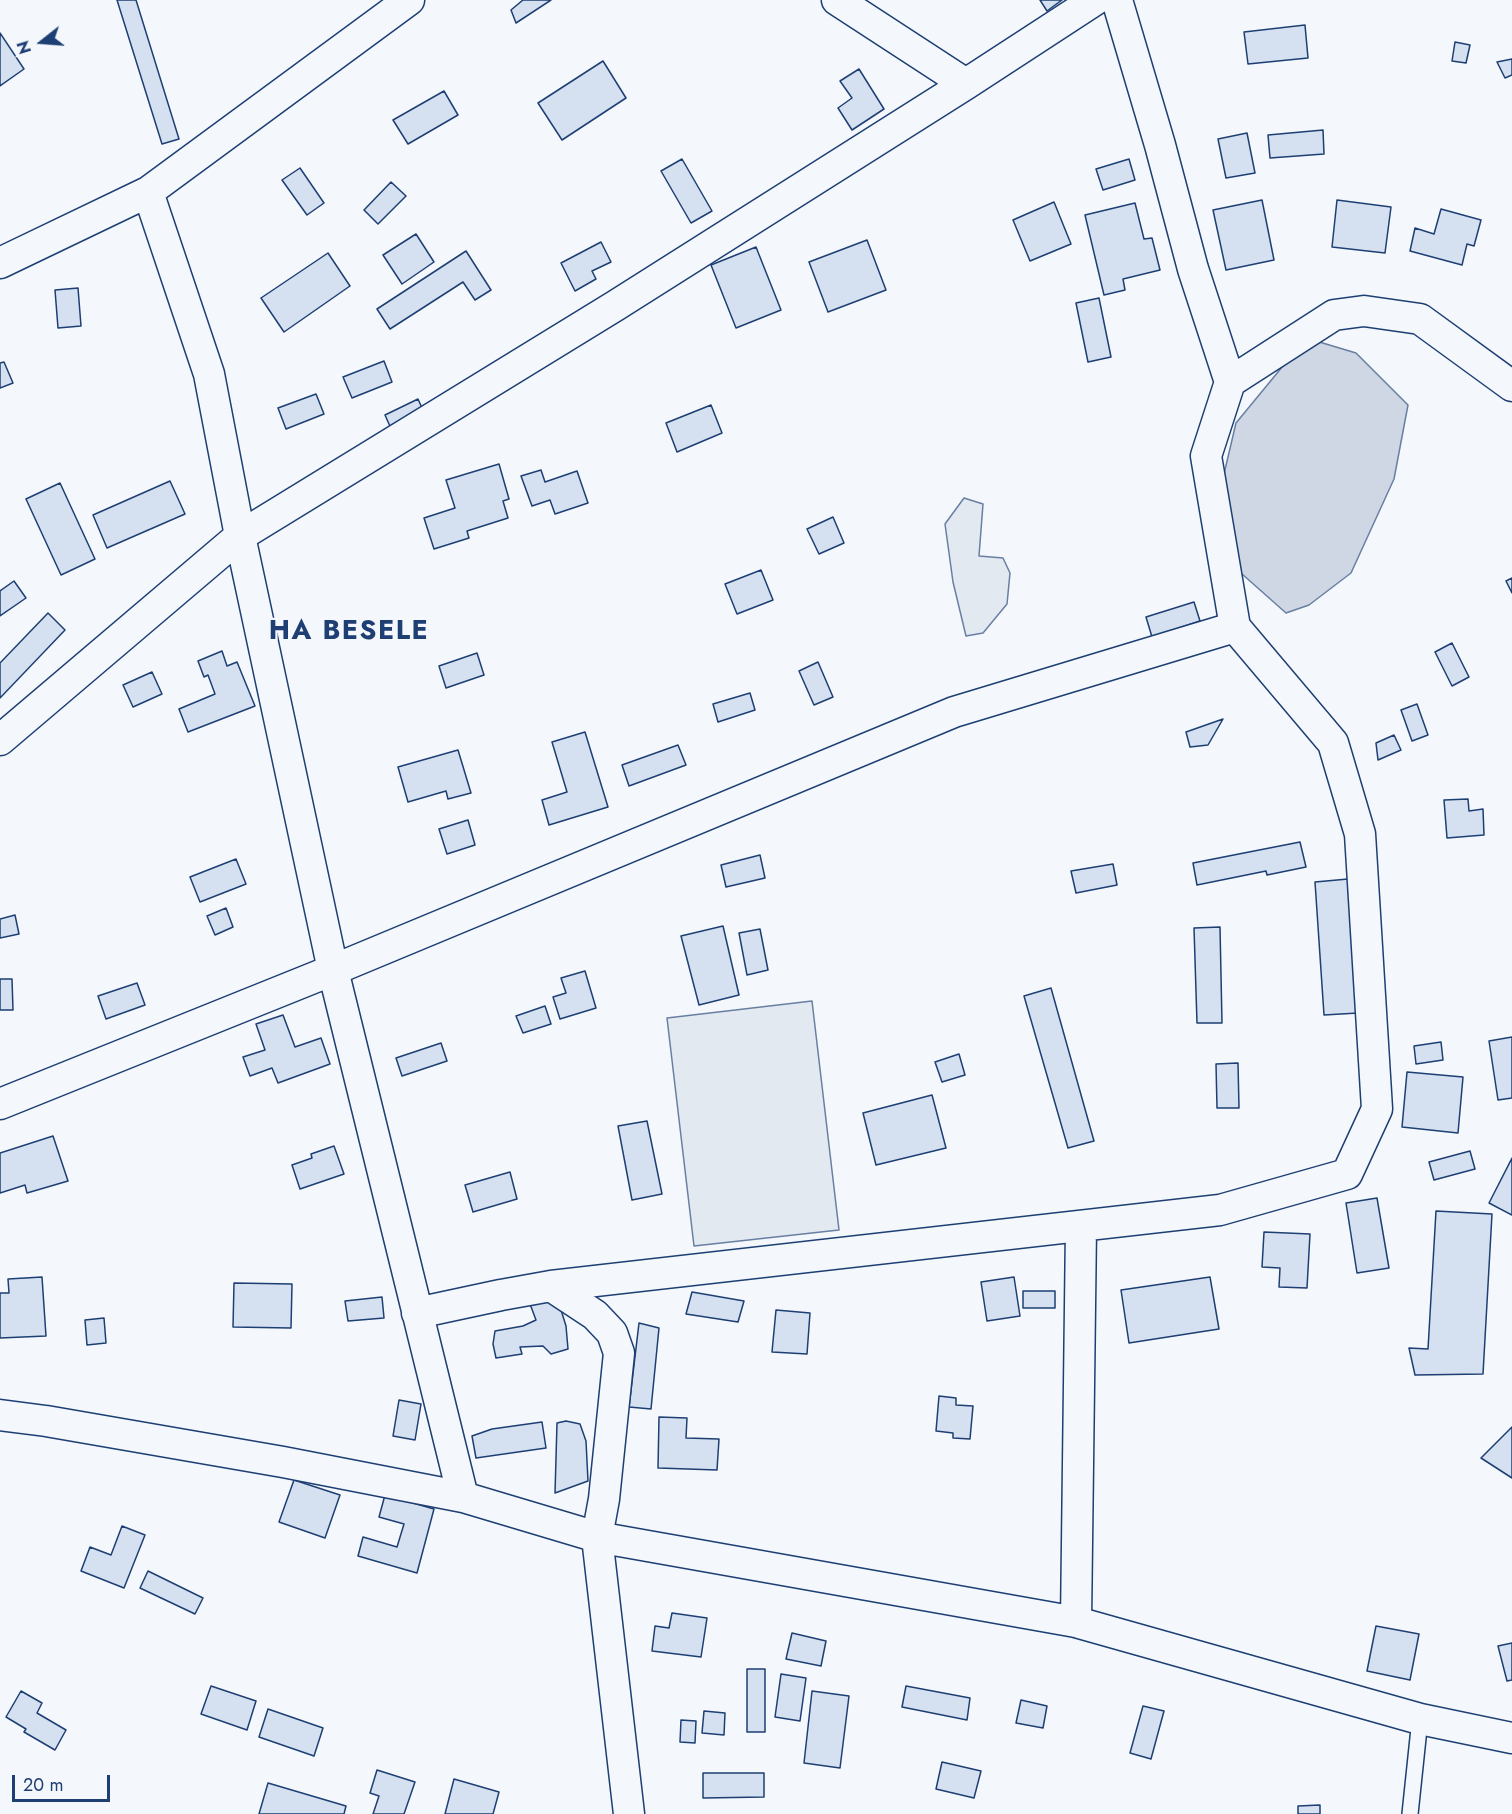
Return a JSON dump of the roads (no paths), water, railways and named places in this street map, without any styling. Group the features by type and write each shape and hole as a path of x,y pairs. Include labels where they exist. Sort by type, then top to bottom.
{"street":[{"path":"0,263 148,192 409,0"},
{"path":"837,0 966,84"},
{"path":"0,740 240,536 605,312 1095,0"},
{"path":"417,1312 551,1286 1220,1210 1347,1174 1377,1109 1360,834 1333,743 1235,627 1206,456 1230,382 1192,269 1160,145 1117,0"},
{"path":"148,192 209,374 240,536 333,970 463,1497"},
{"path":"1230,382 1334,315 1364,311 1420,319 1512,386"},
{"path":"0,1104 333,970 954,712 1235,627"},
{"path":"1076,1622 1081,1227"},
{"path":"551,1286 595,1315 612,1333 619,1353 604,1499 597,1537 629,1814"},
{"path":"0,1415 283,1462 463,1497 597,1537 1076,1622 1420,1719 1512,1738"}],"lane":[{"path":"1410,1814 1420,1719"}],"district":[{"name":"HA BESELE","path":"349,632"}]}
